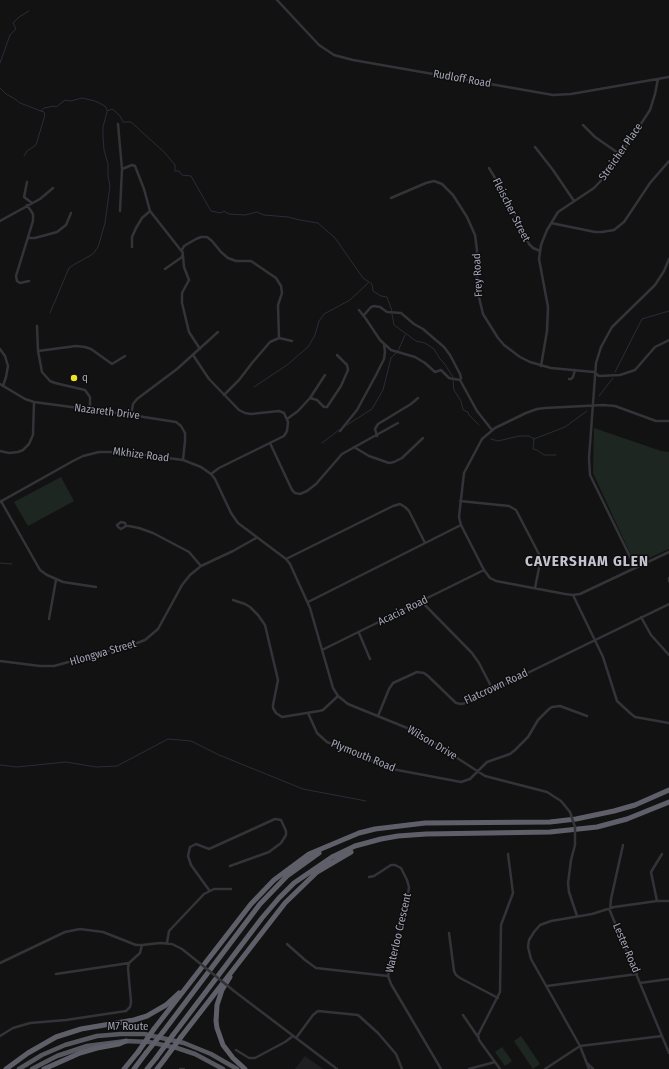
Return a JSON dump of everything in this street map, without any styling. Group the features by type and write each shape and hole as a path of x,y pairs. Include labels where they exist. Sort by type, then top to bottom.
{"highway":[{"path":"124,1069 251,904 267,887 309,854 359,833 395,826 441,822 550,822 576,819 635,805 669,790"},
{"path":"147,1069 262,918 279,898 294,883 332,857 355,846 381,839 426,834 578,830 597,827 627,819 669,802"},
{"path":"157,1069 285,902 326,866 348,853 381,839"},
{"path":"134,1069 269,894 300,866 331,845"},
{"path":"245,1069 233,1058 223,1045 217,1028 216,1012 222,990 253,943"},
{"path":"6,1069 35,1048 67,1033 94,1026 134,1020 154,1013 172,1000 200,970"},
{"name":"M7 Route","path":"19,1069 42,1055 65,1045 97,1036 121,1034 144,1034 184,1043 211,1054 237,1069"},
{"path":"44,1069 80,1053 126,1041"},
{"name":"M7 Route","path":"32,1069 57,1056 83,1047 99,1043 126,1041 149,1042 177,1048 195,1054 223,1069"}],"street":[{"name":"Rudloff Road","path":"277,0 319,46 334,55 353,60 553,95 571,94 669,77"},
{"name":"Streicher Place","path":"540,251 543,239 558,212 600,183 621,155 650,110 658,79"},
{"path":"118,124 122,169 120,211"},
{"path":"582,125 595,137 621,155"},
{"path":"535,147 574,201"},
{"path":"551,223 595,232 614,230 624,222 650,183 669,161"},
{"path":"122,169 132,165 135,166 144,189 150,211 182,250 188,281 182,293 182,303 190,332 200,349"},
{"name":"Fleischer Street","path":"489,168 503,192 529,244 533,248 540,251 540,269 548,307 547,331 541,366"},
{"name":"Frey Road","path":"391,198 434,181 445,186 458,202 475,235 477,250 476,282 483,314 489,326 498,338 511,351 530,362 541,366 594,372 599,376 620,375 630,373 639,367 655,347 669,340"},
{"path":"27,182 24,197 33,203"},
{"path":"0,221 43,197 53,188"},
{"path":"27,205 33,217 16,276 17,281 20,283 29,281"},
{"path":"132,247 132,237 136,228 142,218 150,211"},
{"path":"28,238 35,238 57,232 66,224 71,213"},
{"path":"182,250 184,246 196,239 207,237 228,258 236,261 251,261 276,278 282,292 278,305 279,338"},
{"path":"165,269 183,255"},
{"path":"635,567 590,476 589,458 596,374 599,353 607,335 616,322 655,286 669,259"},
{"path":"364,315 371,307 374,306 380,307 388,312 401,313 444,347 460,374 461,378 459,379 477,411 492,430"},
{"path":"359,310 364,315 377,337 391,350 422,360 435,372 441,370 449,378 459,379"},
{"path":"37,326 40,367 45,376 55,383 85,390 90,397 90,410"},
{"path":"131,415 133,404 137,399 167,377 218,332"},
{"path":"224,395 239,380 267,345 273,340 279,338 292,341"},
{"path":"340,431 357,410 376,375 384,359 384,344"},
{"path":"38,351 76,346 85,347 91,349 110,364 113,364 125,356"},
{"path":"0,349 7,362 7,371 3,386"},
{"path":"193,355 206,375 239,410 245,413 254,414 279,411 284,413 287,419 288,425 286,434 219,468 212,474 235,519 241,527 286,559 294,572 308,602 333,688 338,696 323,710 282,716 276,713 273,708 278,680 265,625 250,607 233,600"},
{"path":"310,398 317,400 327,407 341,386 348,370 347,365 336,356"},
{"path":"569,379 573,377 575,370"},
{"path":"287,419 298,411 310,398 325,375"},
{"name":"Nazareth Drive","path":"0,384 25,399 34,402 172,421 180,426 185,433 186,437 183,460"},
{"path":"377,436 375,429 378,424 411,404 418,398"},
{"path":"0,451 9,453 18,452 23,450 29,444 33,435 34,402"},
{"path":"669,421 656,421 610,405 537,409 492,430 482,438 466,468 463,478 459,517 461,525 484,570 490,578 573,596 585,592 669,552"},
{"path":"270,443 292,490 297,494 311,488 320,480 339,456 398,424"},
{"path":"354,447 369,456 389,463 402,458 422,438"},
{"name":"Mkhize Road","path":"1,501 72,461 95,453 108,451 183,460 201,467 212,474"},
{"path":"1,501 38,569 56,580 67,583 96,586"},
{"path":"460,501 509,506 516,510 541,558 536,588"},
{"path":"286,559 393,506 400,504 406,507 409,511 425,543"},
{"path":"308,602 461,525"},
{"path":"126,526 146,530 186,550 201,566"},
{"name":"Hlongwa Street","path":"0,662 54,666 145,640 158,629 184,582 190,575 201,566 238,549 256,538"},
{"path":"478,574 482,566"},
{"name":"Acacia Road","path":"322,650 422,602 484,570"},
{"path":"48,619 56,580"},
{"path":"573,596 603,657 615,695 621,705 636,717 669,724"},
{"path":"422,602 472,653 493,690"},
{"name":"Flatcrown Road","path":"378,716 387,693 393,683 416,672 424,673 428,676 456,703 466,703 669,604"},
{"path":"641,617 651,635 669,655"},
{"path":"359,633 370,659"},
{"name":"Wilson Drive","path":"338,696 348,704 417,732 478,772 491,778 547,792 561,801 570,812 575,827 575,845 571,860 568,883 569,892 577,916"},
{"name":"Plymouth Road","path":"308,713 317,733 322,739 387,768 461,782 467,781 487,762 510,754 515,750 528,737 543,714 552,707 560,706 587,716"},
{"path":"210,890 192,865 188,856 190,847 196,844 209,849 275,819 281,820 286,831 286,835 278,845 269,852 230,866"},
{"path":"623,845 610,909 657,901 669,901"},
{"path":"478,1037 478,1033 498,998 501,987 501,925 513,893 508,854"},
{"path":"657,901 651,872 662,854"},
{"name":"Waterloo Crescent","path":"369,877 374,876 392,865 395,865 399,866 407,880 409,887 388,976 391,984 442,1069"},
{"path":"167,943 169,931 200,897 210,890 221,888 231,889"},
{"name":"Lester Road","path":"547,986 531,959 528,947 529,940 534,932 540,925 551,920 597,913 610,909 669,1053"},
{"path":"0,963 65,932 75,929 87,929 103,932 142,946 167,943 177,946 337,1069"},
{"path":"449,933 454,971 456,975 498,998"},
{"path":"287,944 316,968 388,976"},
{"path":"56,974 129,963 140,953 142,946"},
{"path":"0,1036 17,1027 30,1023 66,1020 126,1011 130,1007 131,1002 128,968 129,963"},
{"path":"589,1069 580,1046 547,986 637,974"},
{"path":"640,983 669,978"},
{"path":"236,1050 248,1058 255,1058 294,1037 313,1014 318,1011 358,1015 378,1033 396,1054 402,1069"},
{"path":"462,1015 500,1069"},
{"path":"545,1069 580,1046 662,1036"},
{"path":"468,1069 495,1062"},
{"path":"586,1062 593,1069"}],"shaded area":[{"path":"594,428 661,451 669,452 669,549 635,564 593,473"},
{"path":"61,477 74,501 28,526 14,502"},
{"path":"521,1036 540,1064 533,1069 514,1041"},
{"path":"502,1047 512,1061 505,1066 495,1052"},
{"path":"305,1056 323,1069 295,1069"}],"waterway":[{"path":"0,63 10,35 16,29 13,23 29,11"},
{"path":"0,88 20,103 41,111 44,108 56,107 65,100 71,101 82,98 95,101 103,105 106,107 107,111 112,109 120,116 123,122 131,122 164,152 175,165 175,171 179,171 182,175 191,176 211,211 221,213 224,211 229,214 245,215 257,212 264,215 288,217 318,223 335,238 363,278 372,284 373,291 381,296 387,297 392,311"},
{"path":"24,156 27,151 36,145 45,115 44,112 41,111"},
{"path":"50,313 69,268 93,254 98,247 105,223 110,186 103,137 103,127 107,112"},
{"path":"254,387 287,365 308,347 315,335 319,321 324,314 350,300 368,283"},
{"path":"615,372 642,319 669,311"},
{"path":"392,314 394,325 416,341 425,343 434,349 453,377"},
{"path":"398,351 405,335"},
{"path":"347,425 372,409 383,390 391,358 396,353"},
{"path":"599,396 613,378"},
{"path":"453,380 454,390 461,401 463,410 468,412 479,425"},
{"path":"534,439 565,427 587,411"},
{"path":"322,443 339,430"},
{"path":"491,439 498,441 519,436 529,436 534,439 533,449 544,455 556,455"},
{"path":"0,563 12,564"},
{"path":"0,765 17,767 66,762 96,767 117,766 168,739 191,741 219,755 303,789 366,801"}],"place":[{"name":"q","path":"74,378"}],"district":[{"name":"CAVERSHAM GLEN","path":"587,562"}]}
